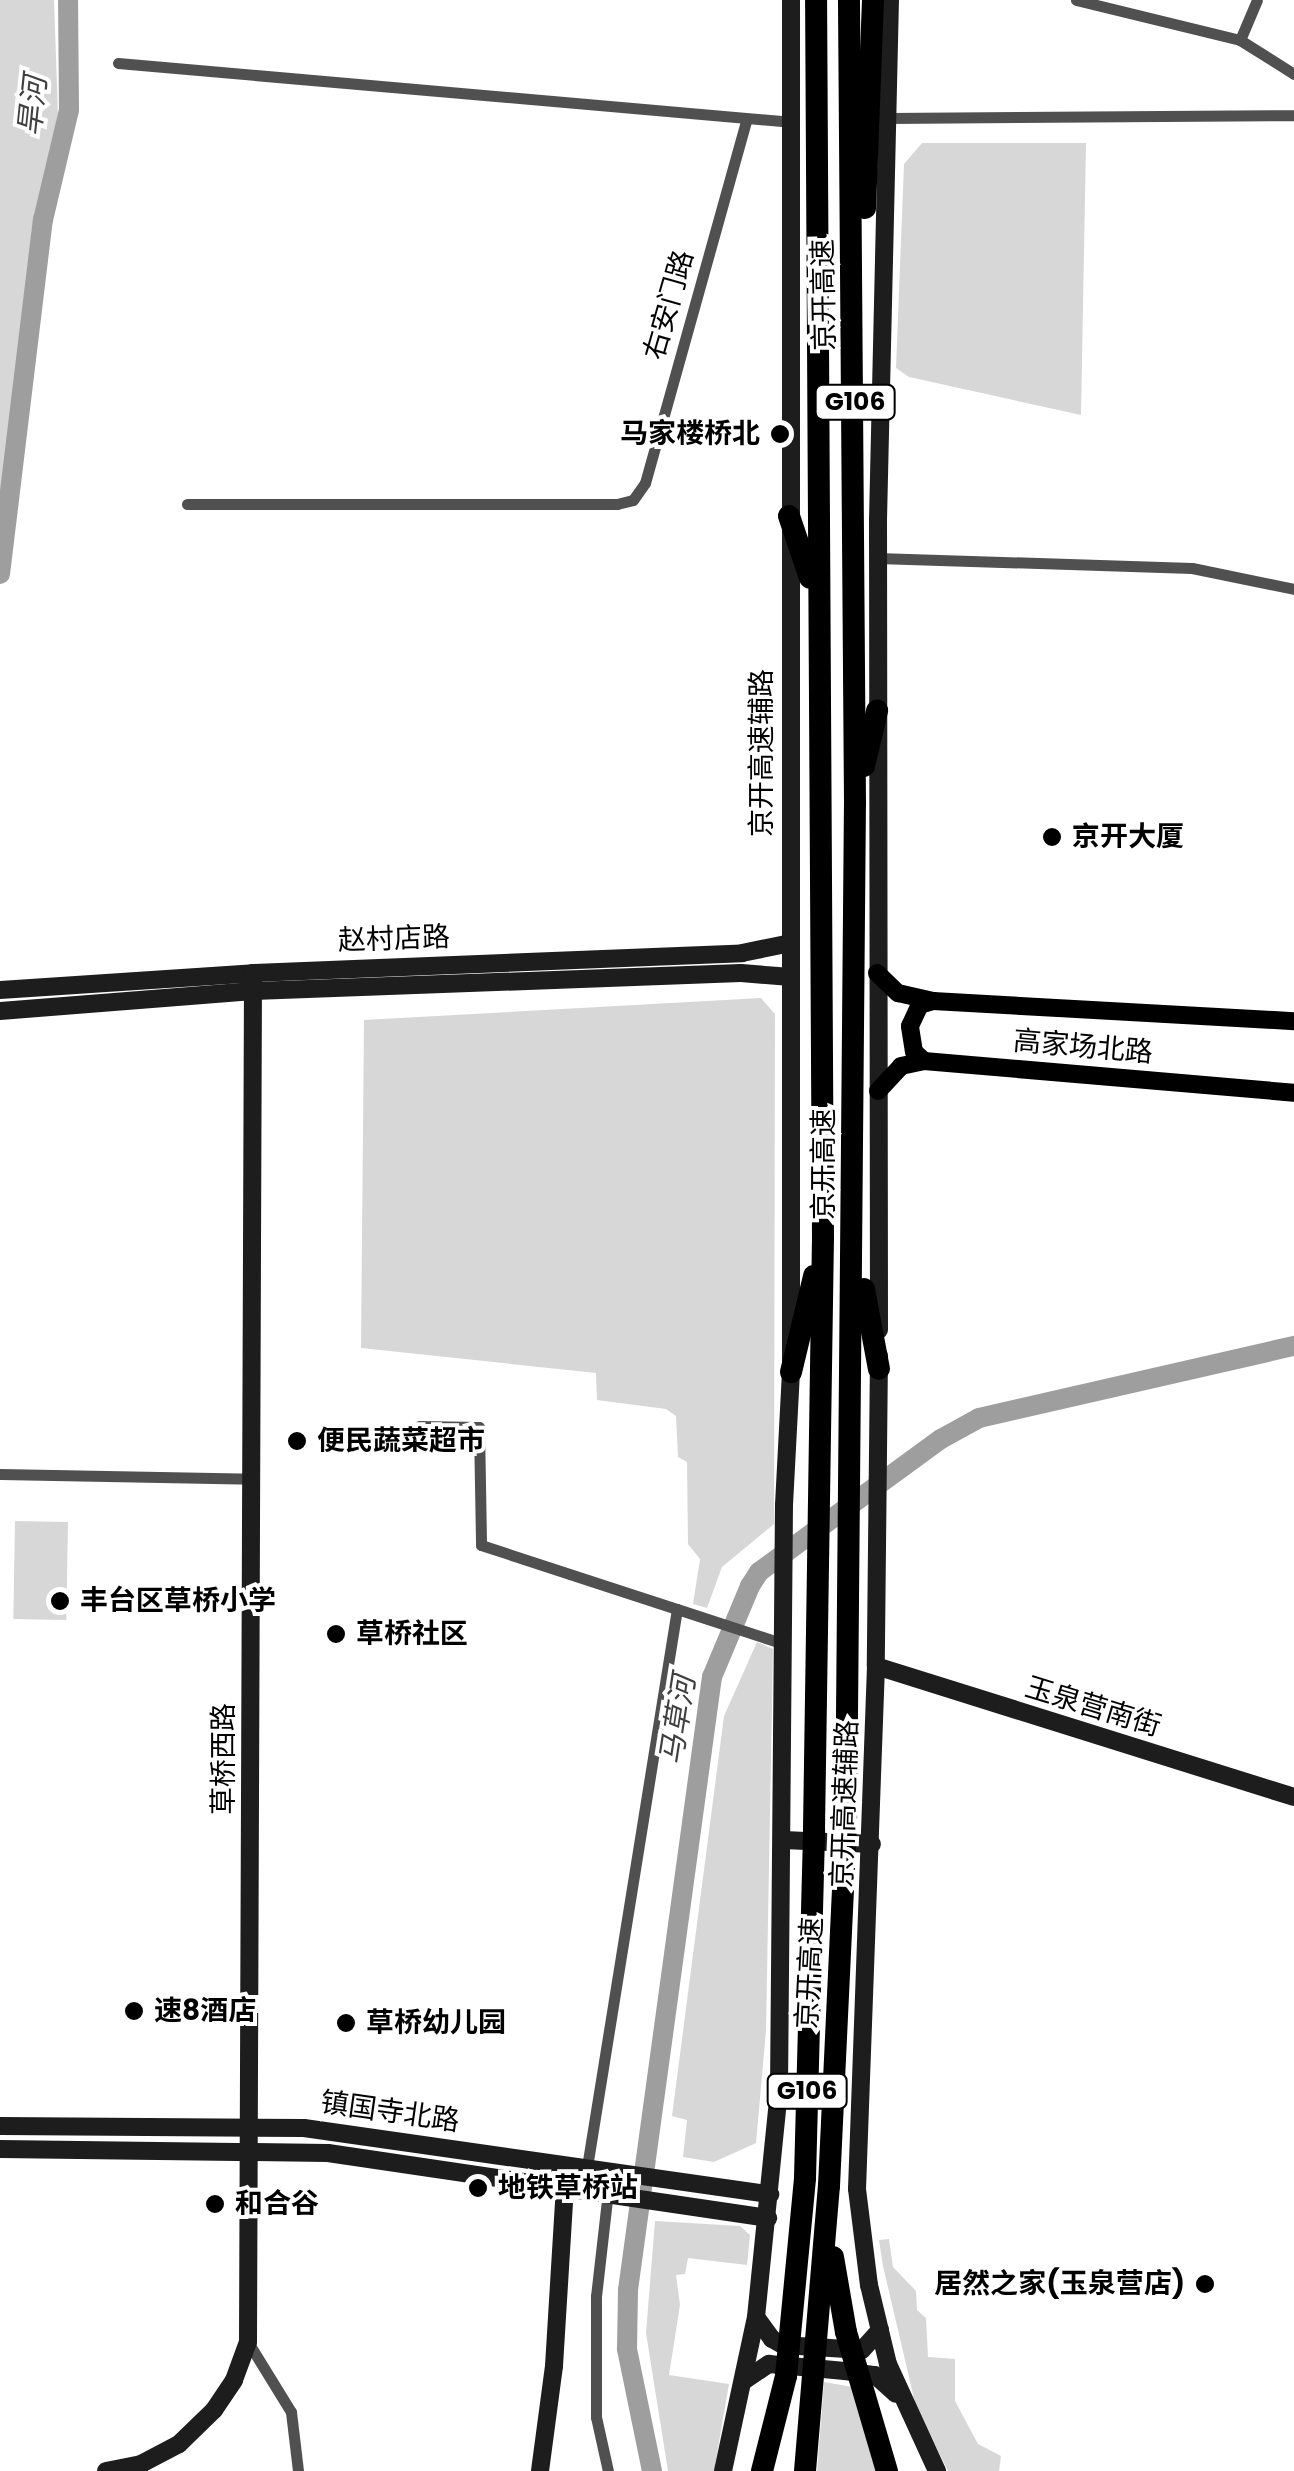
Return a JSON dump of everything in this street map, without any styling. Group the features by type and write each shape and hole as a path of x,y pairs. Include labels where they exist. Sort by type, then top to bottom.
{"highway":[{"name":"京开高速","path":"786,2376 805,2178 821,1487 816,0"},
{"name":"京开高速","path":"805,2471 830,2186 846,1830 856,804 849,0"},
{"path":"854,311 868,172 872,0"},
{"path":"789,516 817,596"},
{"path":"856,804 877,711"},
{"path":"791,1372 823,1238"},
{"path":"854,1238 878,1369"},
{"path":"830,2186 834,2273 846,2332 887,2471"},
{"path":"762,2471 786,2376"},
{"path":"778,2471 786,2376"},
{"path":"872,2416 905,2471"}],"main road":[{"name":"高家场北路","path":"877,973 898,992 934,1001 1294,1021"},
{"path":"924,1061 914,1052 910,1026 920,1005 934,1001"},
{"name":"高家场北路","path":"924,1061 1294,1093"},
{"path":"878,1091 901,1066 924,1061"}],"street":[{"name":"京开高速辅路","path":"784,1644 784,1505 791,1372 791,0"},
{"path":"878,1369 878,558 890,0"},
{"path":"1076,0 1240,40 1294,74"},
{"path":"1240,40 1257,0"},
{"path":"118,64 746,122 792,122"},
{"path":"889,118 1294,115"},
{"name":"右安门路","path":"187,504 617,504 633,500 644,483 746,122"},
{"path":"878,558 1192,568 1294,589"},
{"name":"赵村店路","path":"0,1011 253,982 742,953 790,944"},
{"name":"赵村店路","path":"0,990 741,973 791,977"},
{"name":"草桥西路","path":"106,2471 141,2464 178,2444 214,2410 234,2380 248,2342 252,2151 253,982"},
{"name":"京开高速辅路","path":"878,1369 872,1844 857,2189 888,2364 936,2471"},
{"path":"419,1426 479,1427 481,1545 784,1644 778,2089 756,2317 723,2471"},
{"path":"0,1474 252,1479"},
{"path":"587,2167 677,1609"},
{"name":"玉泉营南街","path":"876,1666 1294,1797"},
{"path":"784,1840 872,1844"},
{"name":"镇国寺北路","path":"0,2126 304,2128 770,2194"},
{"name":"镇国寺北路","path":"0,2150 328,2153 665,2199 768,2218"},
{"path":"540,2471 554,2366 565,2186"},
{"path":"608,2471 596,2416 596,2296 610,2192"},
{"path":"756,2317 772,2339 783,2345 862,2350 880,2330"},
{"path":"248,2342 291,2412 298,2471"},
{"path":"745,2380 768,2364 874,2375 906,2406"}],"shaded area":[{"path":"0,0 54,0 58,114 32,228 0,551"},
{"path":"922,143 1086,143 1081,415 909,377 896,368 904,164"},
{"path":"761,998 775,1014 774,1524 722,1567 707,1608 693,1604 700,1559 688,1544 687,1462 678,1457 676,1416 666,1409 597,1400 596,1373 361,1348 364,1020"},
{"path":"15,1521 68,1522 66,1620 13,1619"},
{"path":"757,1642 773,1649 766,2031 756,2143 714,2162 683,2157 687,2120 672,2116 724,1716"},
{"path":"655,2221 740,2226 750,2235 747,2265 688,2258 685,2274 676,2275 680,2305 669,2375 729,2384 714,2471 668,2471 646,2333"},
{"path":"889,2239 893,2267 916,2291 917,2310 926,2318 928,2357 955,2359 955,2401 978,2444 1001,2456 999,2471 948,2471 916,2407 883,2266 879,2240"},
{"path":"824,2382 853,2387 880,2471 817,2471"}],"waterway":[{"name":"旱河","path":"0,574 43,220 69,110 68,0"},
{"name":"马草河","path":"652,2471 627,2349 628,2290 712,1677 750,1586 759,1572 941,1439 979,1418 1294,1346"}],"place":[{"name":"马家楼桥北","path":"780,434"},
{"name":"京开大厦","path":"1052,837"},
{"name":"便民蔬菜超市","path":"297,1441"},
{"name":"丰台区草桥小学","path":"60,1601"},
{"name":"草桥社区","path":"336,1634"},
{"name":"速8酒店","path":"134,2011"},
{"name":"草桥幼儿园","path":"346,2023"},
{"name":"地铁草桥站","path":"478,2188"},
{"name":"和合谷","path":"215,2204"},
{"name":"居然之家(玉泉营店)","path":"1205,2284"}]}
